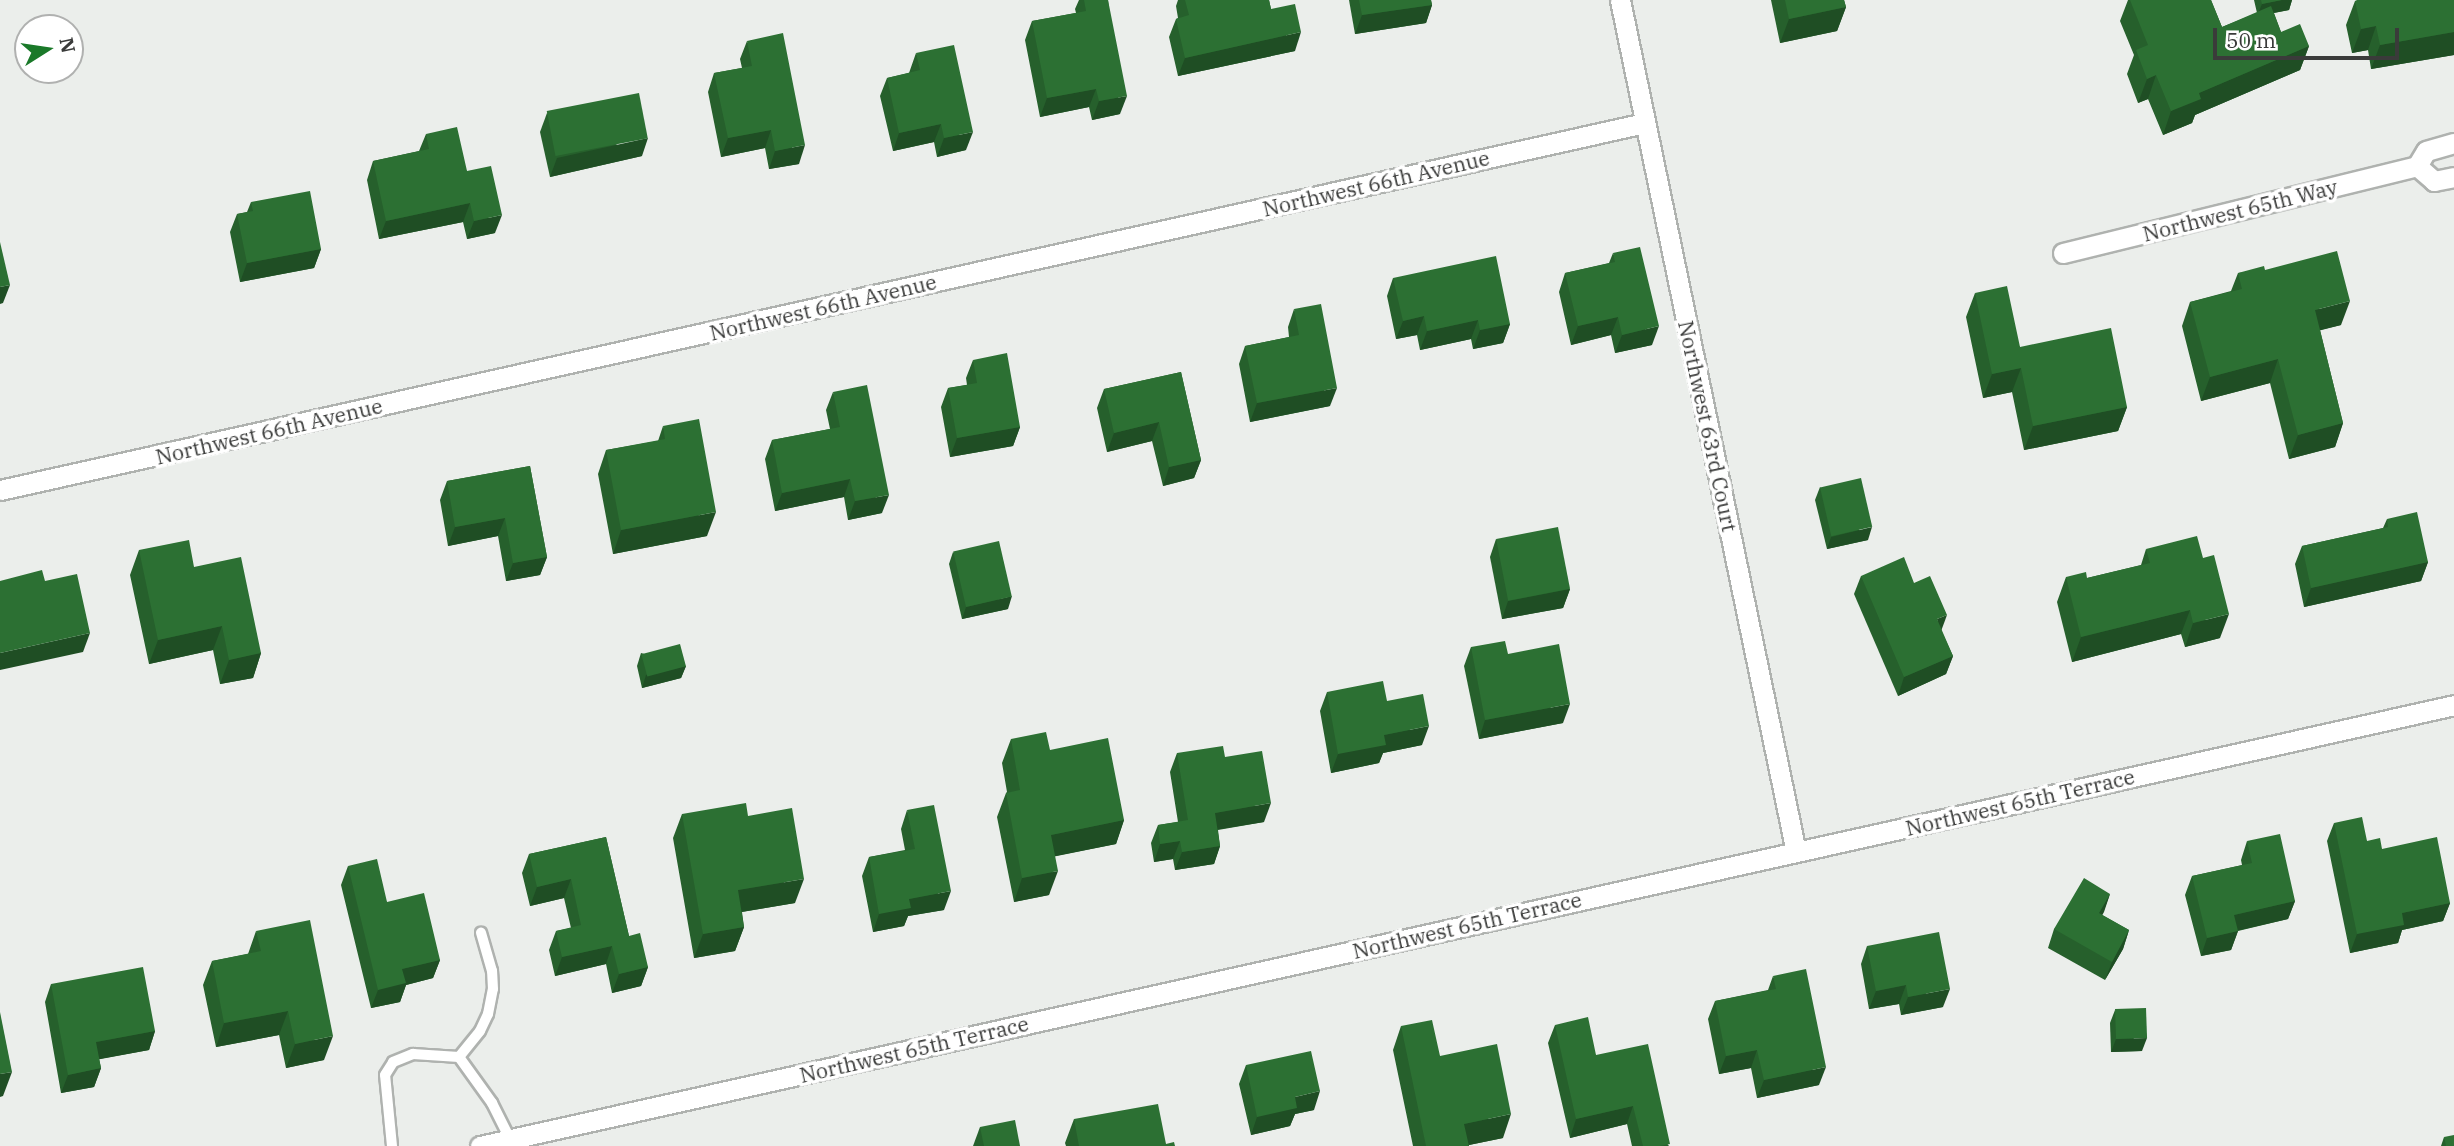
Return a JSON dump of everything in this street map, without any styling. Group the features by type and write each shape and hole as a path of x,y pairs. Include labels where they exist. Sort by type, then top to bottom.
{"street":[{"name":"Northwest 63rd Court","path":"1620,0 1796,852"},
{"name":"Northwest 66th Avenue","path":"0,490 1645,123"},
{"name":"Northwest 65th Way","path":"2063,253 2417,166 2426,151 2454,143"},
{"path":"2417,166 2434,181 2454,177"},
{"name":"Northwest 65th Terrace","path":"480,1146 2454,705"}],"lane":[{"path":"459,1057 480,1031 488,1014 493,989 492,971 481,933"},
{"path":"392,1146 385,1075 393,1062 413,1054 459,1057"},
{"path":"459,1057 492,1103 510,1139"}],"building":[{"path":"1084,0 1108,0 1127,96 1099,101 1096,89 1047,98 1032,21 1086,11"},
{"path":"1185,0 1269,0 1271,9 1295,4 1301,32 1185,58 1176,19 1189,15"},
{"path":"1359,0 1431,0 1432,5 1362,15"},
{"path":"1785,0 1844,0 1846,7 1789,19"},
{"path":"2130,0 2211,0 2222,27 2271,6 2281,32 2300,24 2309,46 2199,93 2201,99 2171,111 2156,75 2147,79 2136,50 2148,45"},
{"path":"2261,0 2282,0 2262,4"},
{"path":"2454,0 2454,32 2380,45 2376,26 2361,29 2355,1"},
{"path":"783,33 805,145 775,151 771,130 728,138 714,73 752,66 747,41"},
{"path":"954,45 973,132 944,138 941,124 899,133 887,78 920,70 916,53"},
{"path":"639,93 648,138 556,156 547,111"},
{"path":"457,127 467,171 491,166 502,215 474,221 470,203 386,221 373,161 429,149 426,134"},
{"path":"310,191 321,249 247,263 237,214 253,211 251,202"},
{"path":"0,242 10,285 0,287"},
{"path":"1640,247 1659,326 1622,335 1618,317 1578,326 1565,273 1615,262 1613,253"},
{"path":"2337,251 2350,301 2315,310 2343,423 2298,435 2278,359 2210,377 2190,302 2242,289 2238,273 2264,266 2265,270"},
{"path":"1496,256 1510,324 1480,330 1478,320 1427,331 1424,316 1403,321 1393,278"},
{"path":"2007,286 2020,347 2111,328 2127,407 2033,426 2021,368 1992,374 1975,293"},
{"path":"1321,304 1337,388 1257,403 1245,346 1299,335 1294,309"},
{"path":"1007,353 1020,427 957,438 948,388 977,383 973,360"},
{"path":"1181,372 1201,460 1169,467 1159,422 1114,433 1104,389"},
{"path":"867,385 889,495 855,501 850,479 782,493 772,440 840,427 833,392"},
{"path":"699,419 716,512 621,530 606,450 665,439 663,426"},
{"path":"530,466 547,557 513,563 505,518 455,527 447,481"},
{"path":"1861,478 1872,527 1831,536 1820,487"},
{"path":"2417,512 2428,562 2311,588 2302,546 2388,527 2387,519"},
{"path":"1558,527 1570,589 1508,601 1496,539"},
{"path":"2197,536 2203,558 2214,555 2229,614 2193,623 2190,610 2081,637 2066,577 2086,572 2087,578 2150,563 2146,549"},
{"path":"189,540 194,567 241,557 261,653 229,660 222,626 158,640 139,550"},
{"path":"999,541 1012,597 966,607 953,552"},
{"path":"1904,557 1914,583 1930,576 1947,615 1937,619 1953,656 1904,677 1861,576"},
{"path":"42,570 45,581 77,574 90,633 0,653 0,581"},
{"path":"1505,641 1508,654 1559,644 1570,704 1485,720 1471,647"},
{"path":"680,644 686,666 647,677 641,654"},
{"path":"1383,681 1387,701 1423,694 1429,726 1384,735 1386,745 1338,754 1327,692"},
{"path":"1046,732 1050,750 1108,738 1124,820 1051,835 1058,871 1022,878 1006,793 1020,790 1011,739"},
{"path":"1223,746 1225,757 1262,751 1271,803 1215,813 1220,846 1182,852 1180,841 1160,844 1158,825 1188,820 1177,753"},
{"path":"746,803 748,816 792,808 804,879 738,890 744,927 703,934 682,814"},
{"path":"934,805 951,891 909,899 911,908 879,914 869,857 915,849 907,810"},
{"path":"2362,817 2367,841 2380,838 2382,849 2437,837 2450,903 2402,913 2404,925 2357,934 2334,823"},
{"path":"2280,834 2295,901 2234,915 2238,931 2207,938 2192,876 2252,863 2247,841"},
{"path":"606,837 629,936 640,933 648,967 619,974 612,946 562,957 556,931 581,925 571,879 537,887 529,854"},
{"path":"377,859 387,902 424,893 440,960 402,969 406,983 378,990 348,866"},
{"path":"2084,878 2110,894 2099,913 2129,930 2112,962 2054,929"},
{"path":"310,920 333,1036 295,1044 288,1011 224,1023 212,961 261,951 256,931"},
{"path":"1939,932 1950,989 1908,997 1906,985 1876,991 1867,946"},
{"path":"143,967 155,1031 96,1042 101,1068 68,1075 51,984"},
{"path":"1806,969 1826,1067 1764,1080 1757,1050 1726,1056 1715,1001 1776,989 1773,976"},
{"path":"2146,1008 2147,1038 2116,1039 2115,1009"},
{"path":"0,1012 12,1072 0,1074"},
{"path":"1588,1017 1596,1055 1648,1044 1670,1144 1643,1146 1633,1106 1576,1119 1555,1025"},
{"path":"1432,1020 1440,1056 1497,1044 1511,1114 1464,1124 1469,1146 1426,1146 1401,1026"},
{"path":"1311,1051 1320,1091 1295,1097 1297,1108 1257,1117 1246,1065"},
{"path":"1158,1104 1166,1144 1174,1142 1175,1146 1079,1146 1074,1119"},
{"path":"1015,1120 1020,1146 984,1146 980,1127"},
{"path":"2454,1135 2454,1146 2446,1146 2444,1137"}]}
